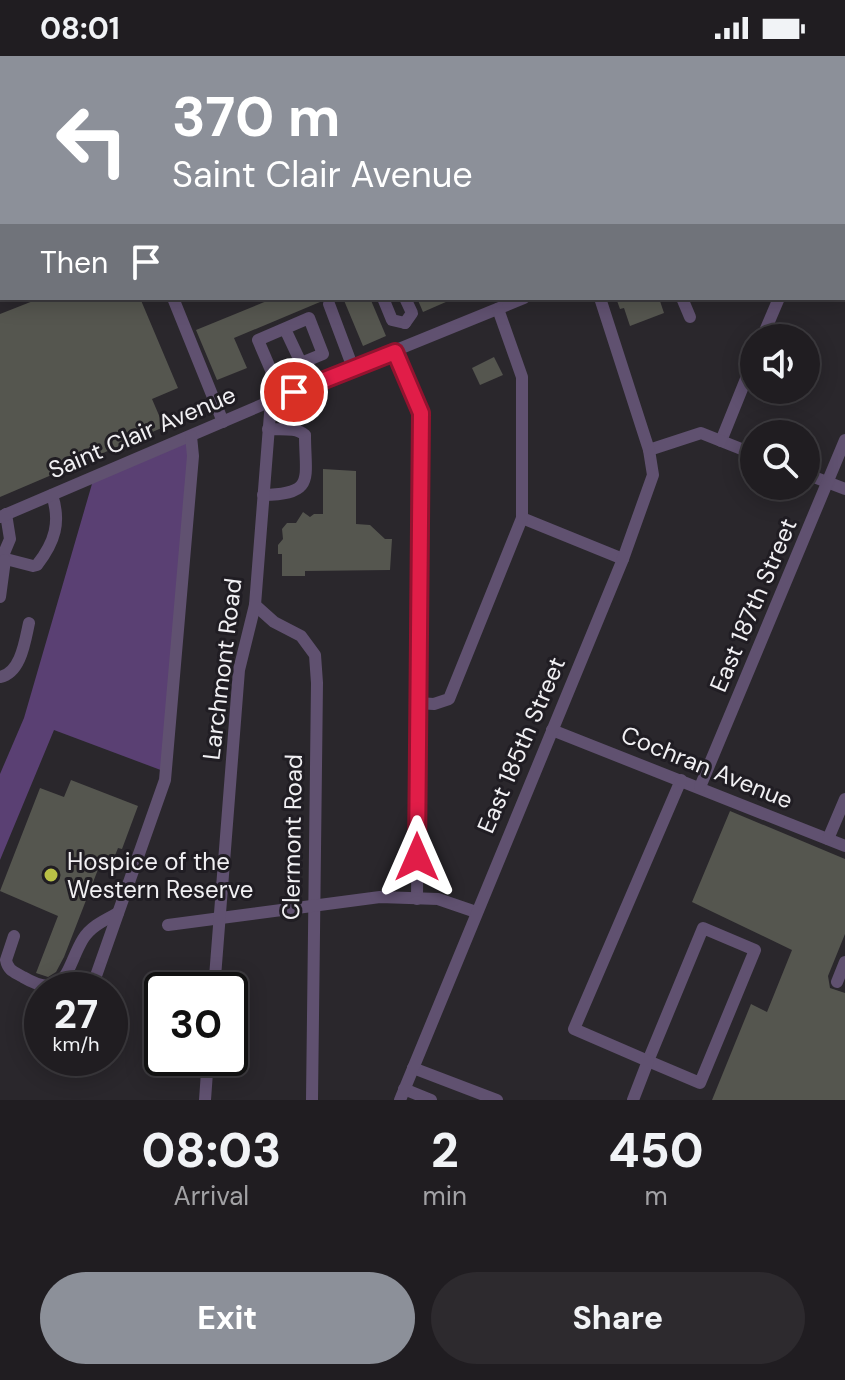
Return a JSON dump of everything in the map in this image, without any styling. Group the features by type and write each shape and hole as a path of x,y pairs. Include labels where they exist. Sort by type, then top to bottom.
{"street":[{"path":"174,300 223,422"},
{"path":"384,300 392,320 405,323"},
{"path":"405,323 412,313 406,300"},
{"name":"Saint Clair Avenue","path":"3,515 519,300"},
{"name":"East 185th Street","path":"402,1095 623,559 653,475 649,450 601,300"},
{"path":"683,300 690,317"},
{"path":"768,324 778,300"},
{"path":"329,304 353,368"},
{"path":"417,703 434,704 449,699 522,518 522,377 498,309"},
{"path":"309,318 323,354 301,363 273,375 258,340 309,318"},
{"path":"405,323 413,345"},
{"path":"285,329 311,385"},
{"path":"395,352 421,413 417,899"},
{"path":"721,441 740,394"},
{"name":"Larchmont Road","path":"216,972 239,670 255,605 271,401"},
{"path":"263,495 288,495 299,490 304,483 305,435 291,429 268,429"},
{"path":"649,450 701,433 740,448"},
{"path":"97,972 165,780 193,456 191,436"},
{"name":"East 187th Street","path":"700,787 845,440"},
{"path":"820,479 845,489"},
{"path":"2,559 33,566 41,560 58,521 52,495"},
{"path":"0,597 2,559 10,539 3,515"},
{"path":"522,518 623,559"},
{"name":"Clermont Road","path":"255,605 274,622 301,636 315,655 312,1100"},
{"path":"0,677 10,674 17,663 29,623"},
{"name":"Cochran Avenue","path":"552,730 845,846"},
{"path":"633,1100 648,1061 703,928 755,950 700,1083 648,1061 574,1029 681,780"},
{"path":"828,839 845,799"},
{"path":"168,925 380,897 438,899 476,912"},
{"path":"14,936 6,960 7,967 36,984 53,986 67,976 83,938 93,927 118,913"},
{"path":"837,982 845,962"},
{"path":"413,1068 497,1100"},
{"path":"205,1100 207,1076"},
{"path":"402,1095 431,1100"}],"shaded area":[{"path":"191,436 166,772 54,730 0,860 0,774 24,718 94,477"}],"building":[{"path":"141,300 178,388 152,399 164,427 0,497 0,314 33,301"},
{"path":"269,300 321,300 234,338 247,368 217,380 196,330"},
{"path":"344,300 371,300 386,336 363,346"},
{"path":"418,300 450,300 423,312"},
{"path":"617,300 660,300 664,313 630,326 624,308 620,309"},
{"path":"494,357 503,375 480,385 472,368"},
{"path":"323,469 356,471 356,524 370,525 385,539 392,539 390,570 305,571 305,576 282,576 282,554 278,554 278,545 283,539 282,529 287,523 296,523 303,512 310,517 323,514"},
{"name":"Hospice of the Western Reserve","path":"71,780 138,806 122,849 118,848 114,858 104,854 56,972 36,972 58,916 0,891 40,788 64,797"},
{"path":"730,811 845,859 845,934 828,976 830,988 845,993 845,1100 712,1100 751,1004 767,1012 792,950 692,902"}],"place":[{"name":"Hospice of the Western Reserve","path":"51,875"}],"route":[{"path":"294,392 395,352 421,413 417,857"}]}
